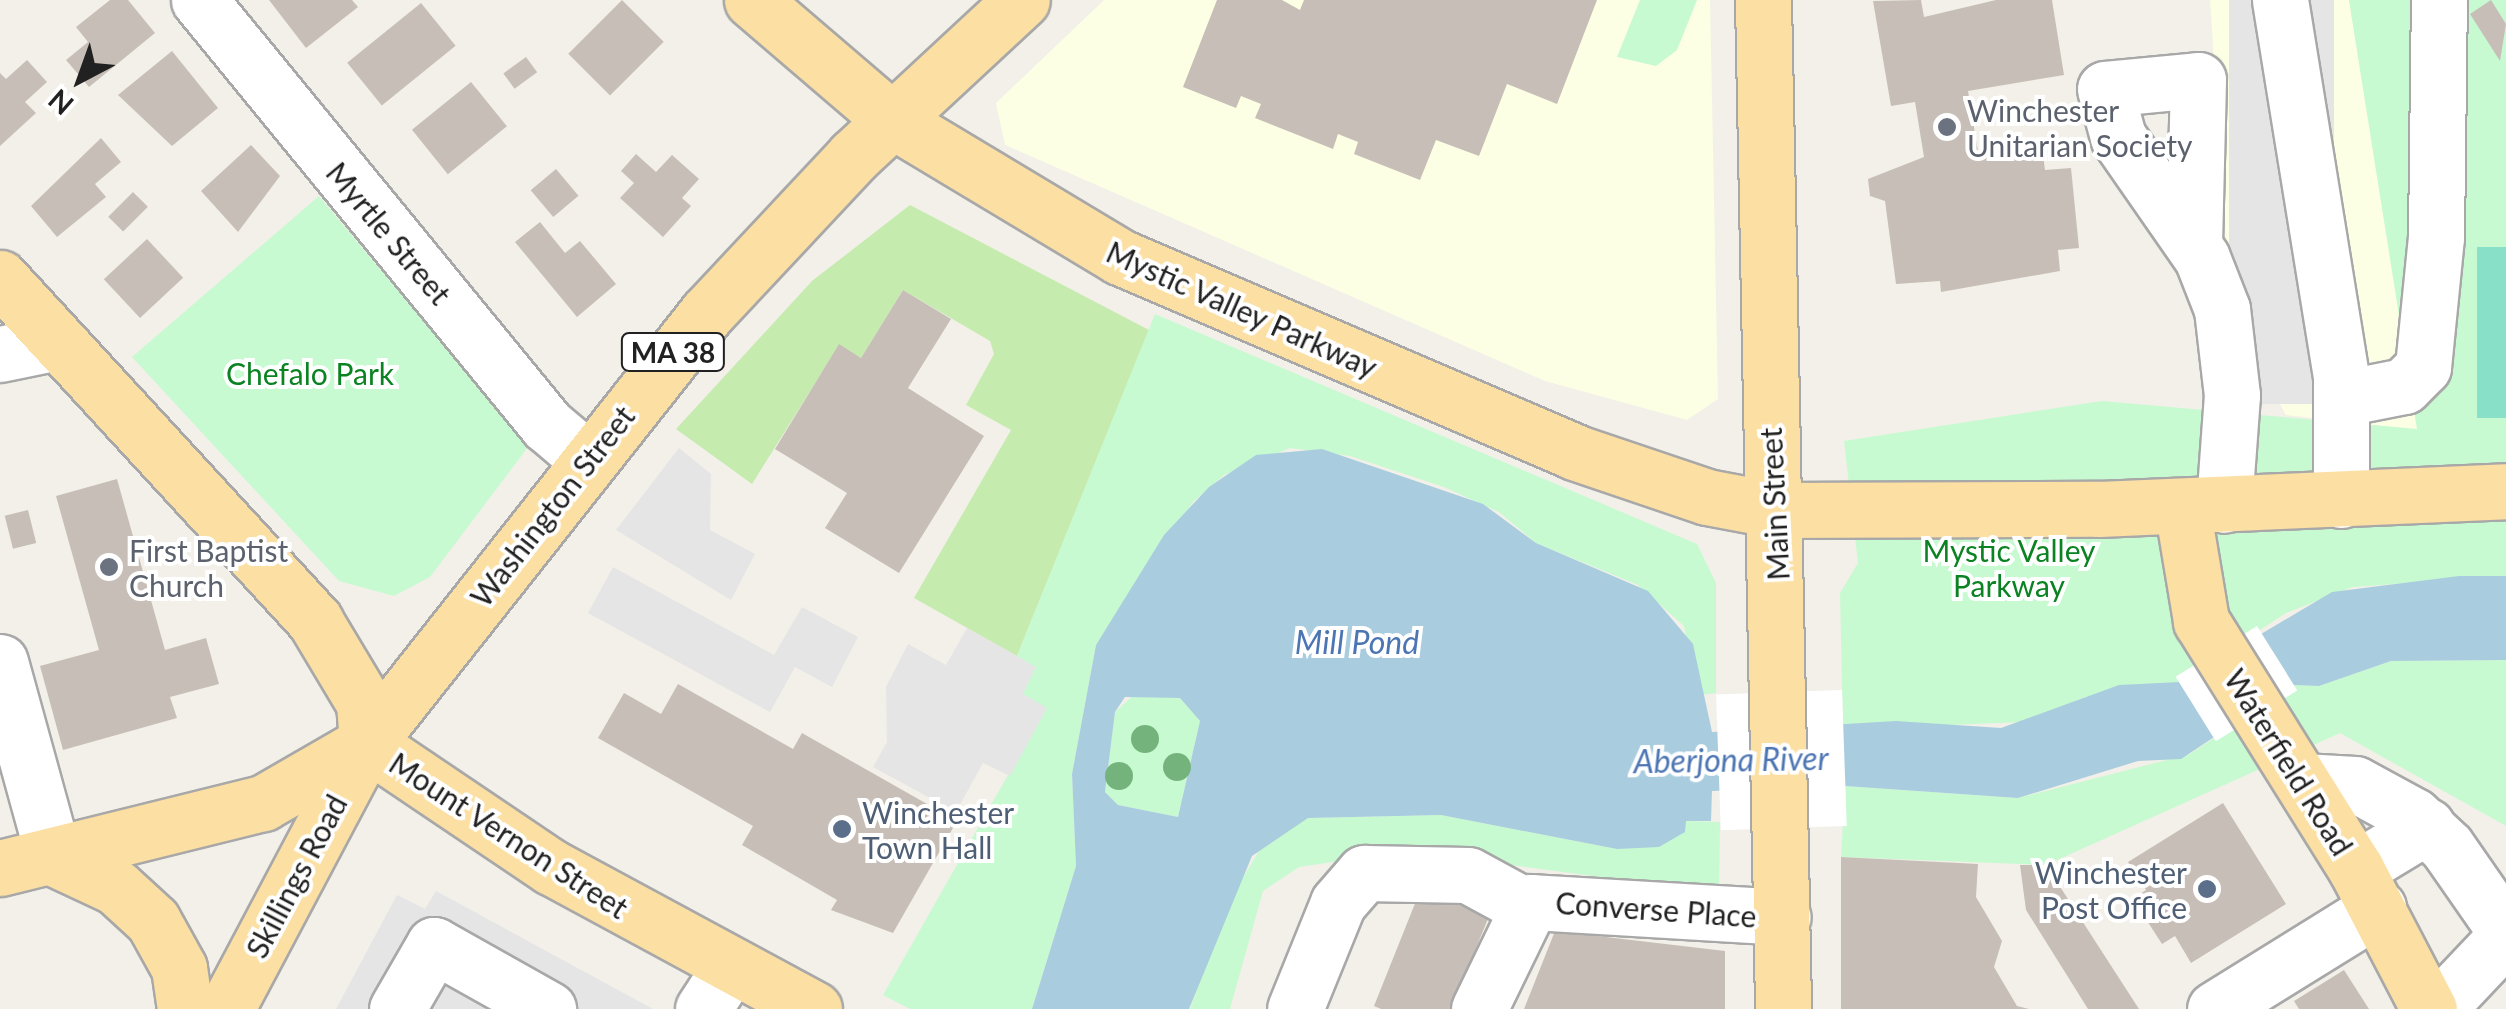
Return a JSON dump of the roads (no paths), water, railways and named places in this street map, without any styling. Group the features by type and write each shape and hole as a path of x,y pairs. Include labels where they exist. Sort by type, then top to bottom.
{"main road":[{"name":"Mystic Valley Parkway","path":"752,0 892,120 1068,230 1198,294 1574,452 1776,510 2203,506 2506,492"},
{"name":"Main Street","path":"1763,0 1784,1009"},
{"name":"Washington Street","path":"0,868 54,858 263,804 367,743 586,458 756,258 1010,4"},
{"name":"Mount Vernon Street","path":"0,278 325,633 358,684 367,743 551,867 717,987 814,1009"},
{"name":"Waterfield Road","path":"2203,506 2192,599 2219,650 2367,889 2430,1009"},
{"name":"Skillings Road","path":"226,1009 367,743"},
{"path":"54,858 116,887 153,920 179,968 185,1009"}],"street":[{"name":"Myrtle Street","path":"200,0 548,424 586,458"},
{"path":"2280,0 2343,398 2341,500"},
{"path":"2343,398 2404,386 2423,368 2436,237 2439,0"},
{"path":"2194,244 2229,343 2203,506"},
{"path":"0,354 58,342"},
{"path":"0,662 54,858"},
{"path":"2302,781 2355,784 2427,826 2506,934 2437,1009"},
{"path":"2215,1009 2367,889 2427,826"},
{"path":"1295,1009 1338,903 1364,873 1468,876 1524,906"},
{"name":"Converse Place","path":"1479,1009 1524,906 1783,918"},
{"path":"397,1009 434,944 548,1009"}],"water":[{"name":"Mill Pond","path":"1322,449 1483,504 1536,543 1648,591 1693,644 1712,732 1896,721 2001,728 2119,685 2180,682 2332,592 2459,576 2506,576 2506,660 2391,661 2319,686 2293,685 2181,759 2138,761 2018,798 1845,786 1712,791 1711,821 1686,821 1685,832 1659,847 1617,849 1441,815 1308,818 1252,856 1189,1009 1032,1009 1076,866 1072,774 1096,645 1164,535 1209,487 1256,455","holes":["1125,697 1180,698 1200,721 1178,817 1118,805 1105,792 1115,712"]}],"place":[{"name":"Winchester Unitarian Society","path":"1947,127"},
{"name":"First Baptist Church","path":"109,567"},
{"name":"Winchester Town Hall","path":"842,829"},
{"name":"Winchester Post Office","path":"2207,889"}],"park label":[{"name":"Chefalo Park","path":"310,373"}],"water label":[{"name":"Aberjona River","path":"1731,760"}]}
